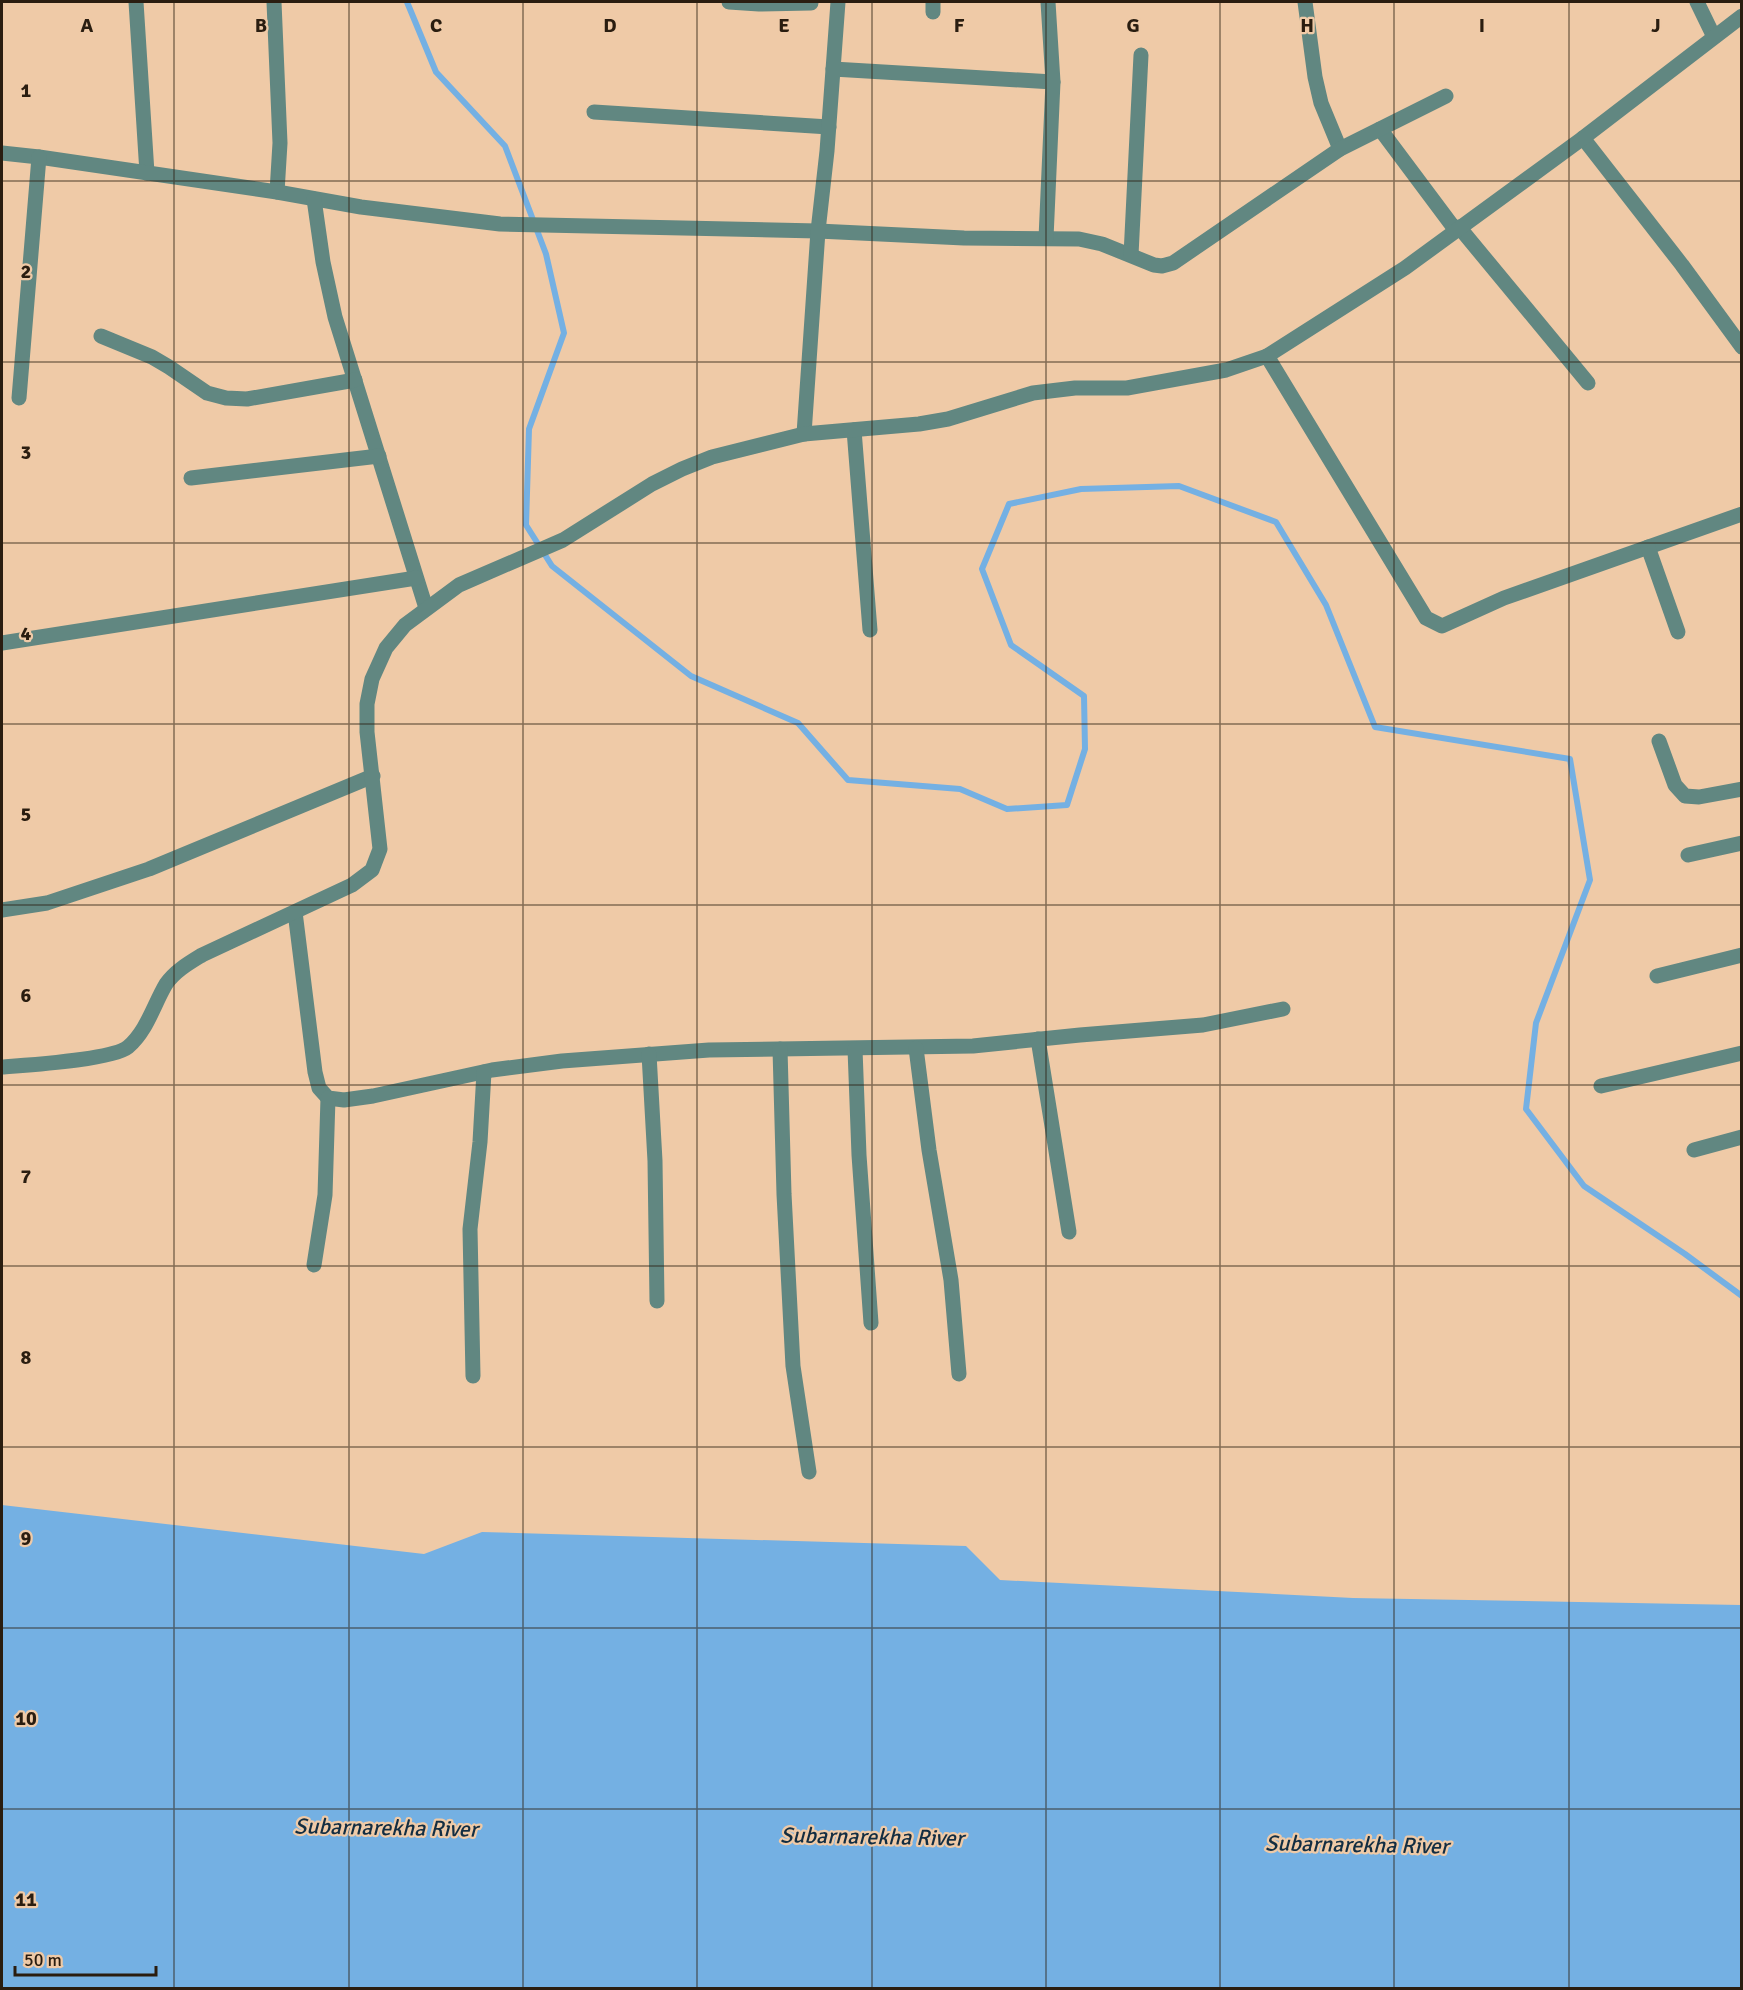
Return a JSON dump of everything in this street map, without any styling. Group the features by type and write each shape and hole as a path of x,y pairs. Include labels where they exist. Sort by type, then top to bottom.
{"street":[{"path":"136,2 147,173"},
{"path":"274,2 280,143 278,192"},
{"path":"729,2 759,4 810,2 837,7 804,434"},
{"path":"1046,238 1053,82 1048,2"},
{"path":"1305,2 1321,103 1340,149"},
{"path":"1698,2 1714,38"},
{"path":"2,1067 110,1055 128,1047 142,1029 167,982 183,966 352,885 372,870 380,849 367,732 367,704 372,679 386,648 405,625 459,585 563,540 652,484 712,457 804,434 919,424 948,419 1033,393 1075,388 1127,388 1226,370 1267,356 1405,268 1583,138 1742,16"},
{"path":"1131,255 1141,55"},
{"path":"833,69 1053,82"},
{"path":"2,153 278,192 361,207 501,224 818,231 964,238 1079,239 1102,244 1154,265 1162,266 1173,263 1340,149 1446,96"},
{"path":"594,112 829,127"},
{"path":"1380,129 1454,228 1459,227"},
{"path":"1583,138 1682,265 1742,347"},
{"path":"20,398 39,157"},
{"path":"314,199 327,286 426,608"},
{"path":"1459,227 1588,383"},
{"path":"101,336 152,357 207,393 226,398 247,399 355,380"},
{"path":"1267,356 1426,618 1442,626 1504,598 1742,514"},
{"path":"854,430 870,630"},
{"path":"191,478 379,456"},
{"path":"1648,547 1678,632"},
{"path":"2,643 416,578"},
{"path":"1659,741 1675,785 1685,796 1699,797 1742,789"},
{"path":"2,910 47,903 149,869 373,776"},
{"path":"1688,855 1742,843"},
{"path":"295,912 315,1072 319,1088 328,1098 344,1100 484,1072 562,1061 709,1050 973,1046 1203,1025 1283,1010"},
{"path":"1657,976 1742,955"},
{"path":"1038,1039 1069,1232"},
{"path":"916,1048 929,1150 951,1280 959,1374"},
{"path":"780,1049 784,1194 793,1366 809,1472"},
{"path":"855,1049 859,1155 871,1323"},
{"path":"1601,1086 1742,1053"},
{"path":"649,1054 656,1161 657,1301"},
{"path":"474,1376 470,1229 480,1142 484,1072"},
{"path":"315,1265 325,1195 328,1098"},
{"path":"1694,1150 1742,1137"}],"water":[{"name":"Subarnarekha River","path":"2,1505 424,1554 482,1532 966,1546 1000,1580 1353,1598 1741,1605 1741,1988 2,1988"}],"waterway":[{"path":"407,2 436,72 505,146 546,254 564,333 529,429 526,525 552,566 691,676 798,723 848,780 960,789 1007,809 1067,805 1085,749 1084,696 1011,645 982,569 1009,504 1081,489 1179,486 1276,522 1326,605 1375,727 1570,759 1590,880 1536,1023 1526,1109 1584,1186 1685,1254 1742,1296"}]}
